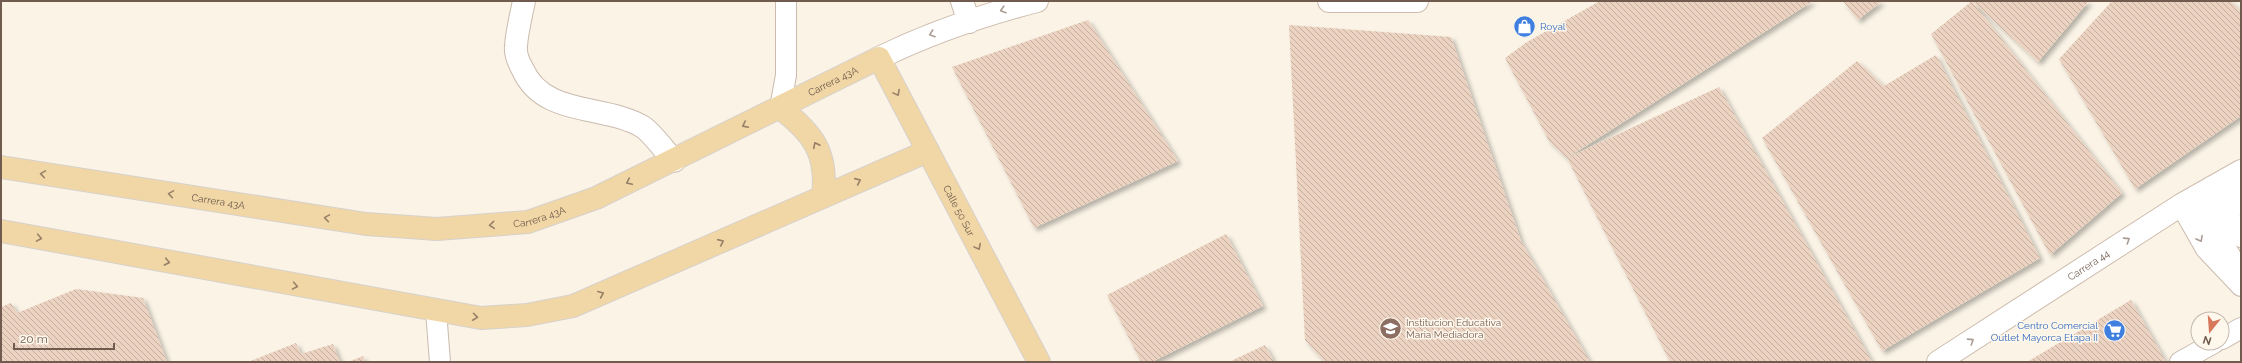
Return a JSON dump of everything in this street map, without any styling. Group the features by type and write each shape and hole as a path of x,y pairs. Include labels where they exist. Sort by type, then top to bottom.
{"main road":[{"path":"524,1 516,48 519,61 532,84 544,95 560,103 617,116 644,127 674,161"},
{"path":"962,1 969,22"},
{"name":"Carrera 43A","path":"1,167 366,224 437,229 528,222 596,198 674,161 919,38 1002,10 1037,1"},
{"path":"1329,1 1417,1"},
{"name":"Calle 50 Sur","path":"879,58 1039,362"},
{"path":"780,108 799,122 812,138 822,157 825,177 823,196"},
{"path":"1,231 436,311 481,318 528,314 573,306 928,151"},
{"name":"Carrera 44","path":"1938,362 2212,188"}],"lane":[{"path":"780,108 786,75 786,1"},
{"path":"2212,188 2241,205"},
{"path":"2212,188 2241,237"},
{"path":"2212,188 2241,275"},
{"path":"2212,188 2206,249 2241,286"},
{"path":"436,311 440,362"},
{"path":"2230,334 2241,328"},
{"path":"2180,362 2200,351"}],"building":[{"path":"1600,1 1813,1 1567,158 1549,141 1505,58 1527,42"},
{"path":"1843,1 1882,1 1858,20"},
{"path":"1972,1 2089,1 2038,62"},
{"path":"1972,1 2122,193 2050,255 1931,34"},
{"path":"2112,1 2231,1 2241,12 2241,116 2135,189 2059,59"},
{"path":"1088,20 1178,161 1034,228 952,67"},
{"path":"1289,25 1451,37 1521,241 1590,362 1325,362 1305,340"},
{"path":"1936,55 2040,258 1882,351 1762,138 1857,61 1884,86"},
{"path":"1719,87 1872,362 1670,362 1567,158"},
{"path":"1226,234 1263,306 1152,362 1141,362 1107,295"},
{"path":"76,289 143,298 167,362 1,362 1,307 11,303 17,313"},
{"name":"Centro Comercial Outlet Mayorca Etapa II","path":"2131,300 2166,362 2027,362"},
{"path":"296,343 301,354 333,344 340,362 248,362"},
{"path":"1265,345 1274,362 1229,362"},
{"path":"363,356 365,362 348,362"}],"place":[{"name":"Royal","path":"1525,26"},
{"name":"Institucion Educativa Maria Mediadora","path":"1391,328"},
{"name":"Centro Comercial Outlet Mayorca Etapa II","path":"2114,331"}]}
